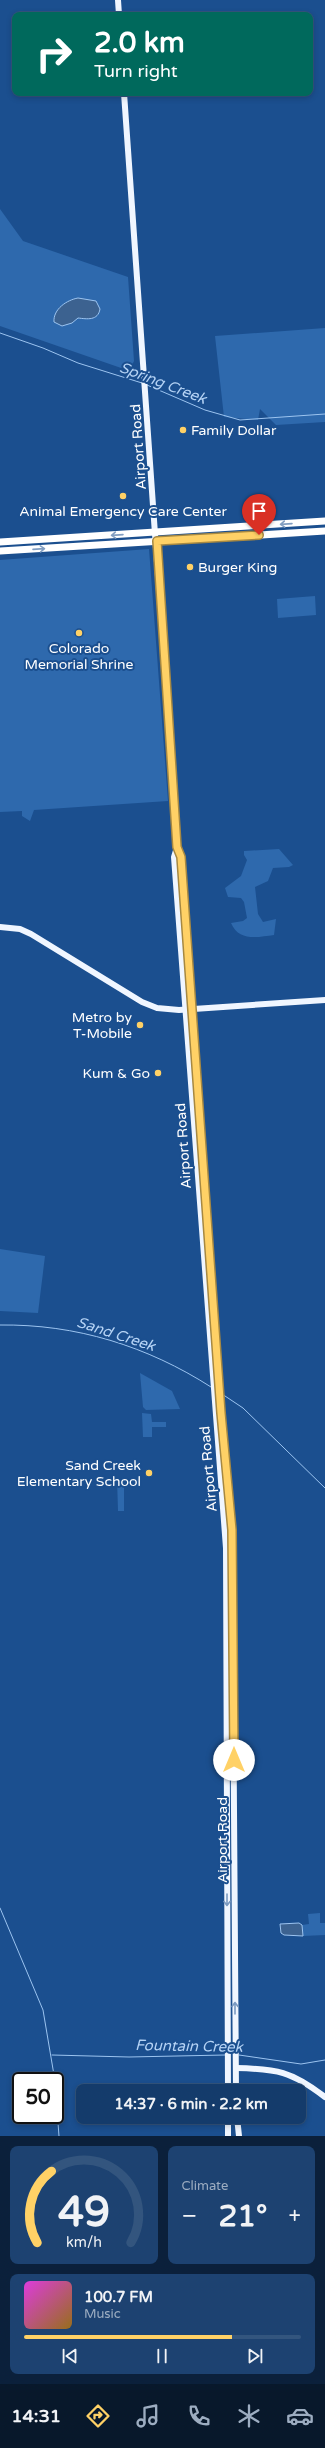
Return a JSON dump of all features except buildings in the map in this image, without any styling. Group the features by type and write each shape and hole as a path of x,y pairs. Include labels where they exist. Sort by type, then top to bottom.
{"highway":[{"path":"0,542 325,521"},
{"path":"0,551 325,531"}],"main road":[{"path":"118,0 119,12"},
{"name":"Airport Road","path":"124,96 157,541 177,847 181,857 192,1009 216,1369 226,1548 228,2084"},
{"name":"Airport Road","path":"177,847 174,857 184,1010 216,1369"},
{"path":"0,927 20,930 31,934 148,1005 167,1010 325,1000"},
{"name":"Airport Road","path":"218,1413 233,1550 236,2084"},
{"path":"236,2066 283,2072 297,2077 325,2097"},
{"path":"228,2124 228,2136"},
{"path":"238,2124 239,2136"}],"shaded area":[{"path":"0,209 23,241 128,277 134,361 130,369 124,369 0,326"},
{"path":"78,298 96,301 100,309 97,316 85,319 78,318 72,323 62,326 54,322 54,317 58,309 65,303"},
{"path":"325,328 325,422 276,425 260,409 258,420 224,417 215,336"},
{"path":"149,549 168,801 34,810 30,821 22,816 22,811 0,812 0,560"},
{"path":"315,596 316,615 278,618 277,599"},
{"path":"279,849 293,865 289,867 273,868 268,881 255,887 258,914 263,922 276,919 274,935 255,937 244,936 234,929 231,923 243,921 247,918 244,902 241,898 228,897 225,888 241,876 247,860 244,855 244,851"},
{"path":"0,1249 45,1256 38,1313 0,1311"},
{"path":"140,1373 172,1391 180,1409 146,1410 143,1407"},
{"path":"142,1413 151,1414 152,1422 166,1422 166,1427 152,1427 152,1437 143,1437"},
{"path":"117,1479 124,1479 124,1511 118,1511"},
{"path":"320,1913 320,1923 325,1923 325,1935 303,1936 302,1925 309,1924 308,1914"},
{"path":"299,1923 302,1925 303,1936 284,1935 281,1933 280,1924"}],"waterway":[{"name":"Spring Creek","path":"0,333 43,348 78,363 142,383"},
{"name":"Spring Creek","path":"147,385 205,410 240,420 325,414"},
{"name":"Sand Creek","path":"0,1325 56,1328 110,1340 162,1360 211,1387"},
{"name":"Sand Creek","path":"222,1394 243,1408 325,1488"},
{"path":"0,1908 43,2010 53,2072"},
{"name":"Fountain Creek","path":"52,2055 129,2057 225,2055"},
{"name":"Fountain Creek","path":"239,2055 301,2064 325,2060"},
{"path":"58,2124 59,2136"}],"place":[{"name":"Family Dollar","path":"183,430"},
{"name":"Animal Emergency Care Center","path":"123,496"},
{"name":"Burger King","path":"190,567"},
{"name":"Colorado Memorial Shrine","path":"79,633"},
{"name":"Metro by T-Mobile","path":"140,1025"},
{"name":"Kum & Go","path":"158,1073"},
{"name":"Sand Creek Elementary School","path":"149,1473"}],"route":[{"path":"234,1760 232,1530 221,1413 181,857 177,847 157,541 259,535"}]}
